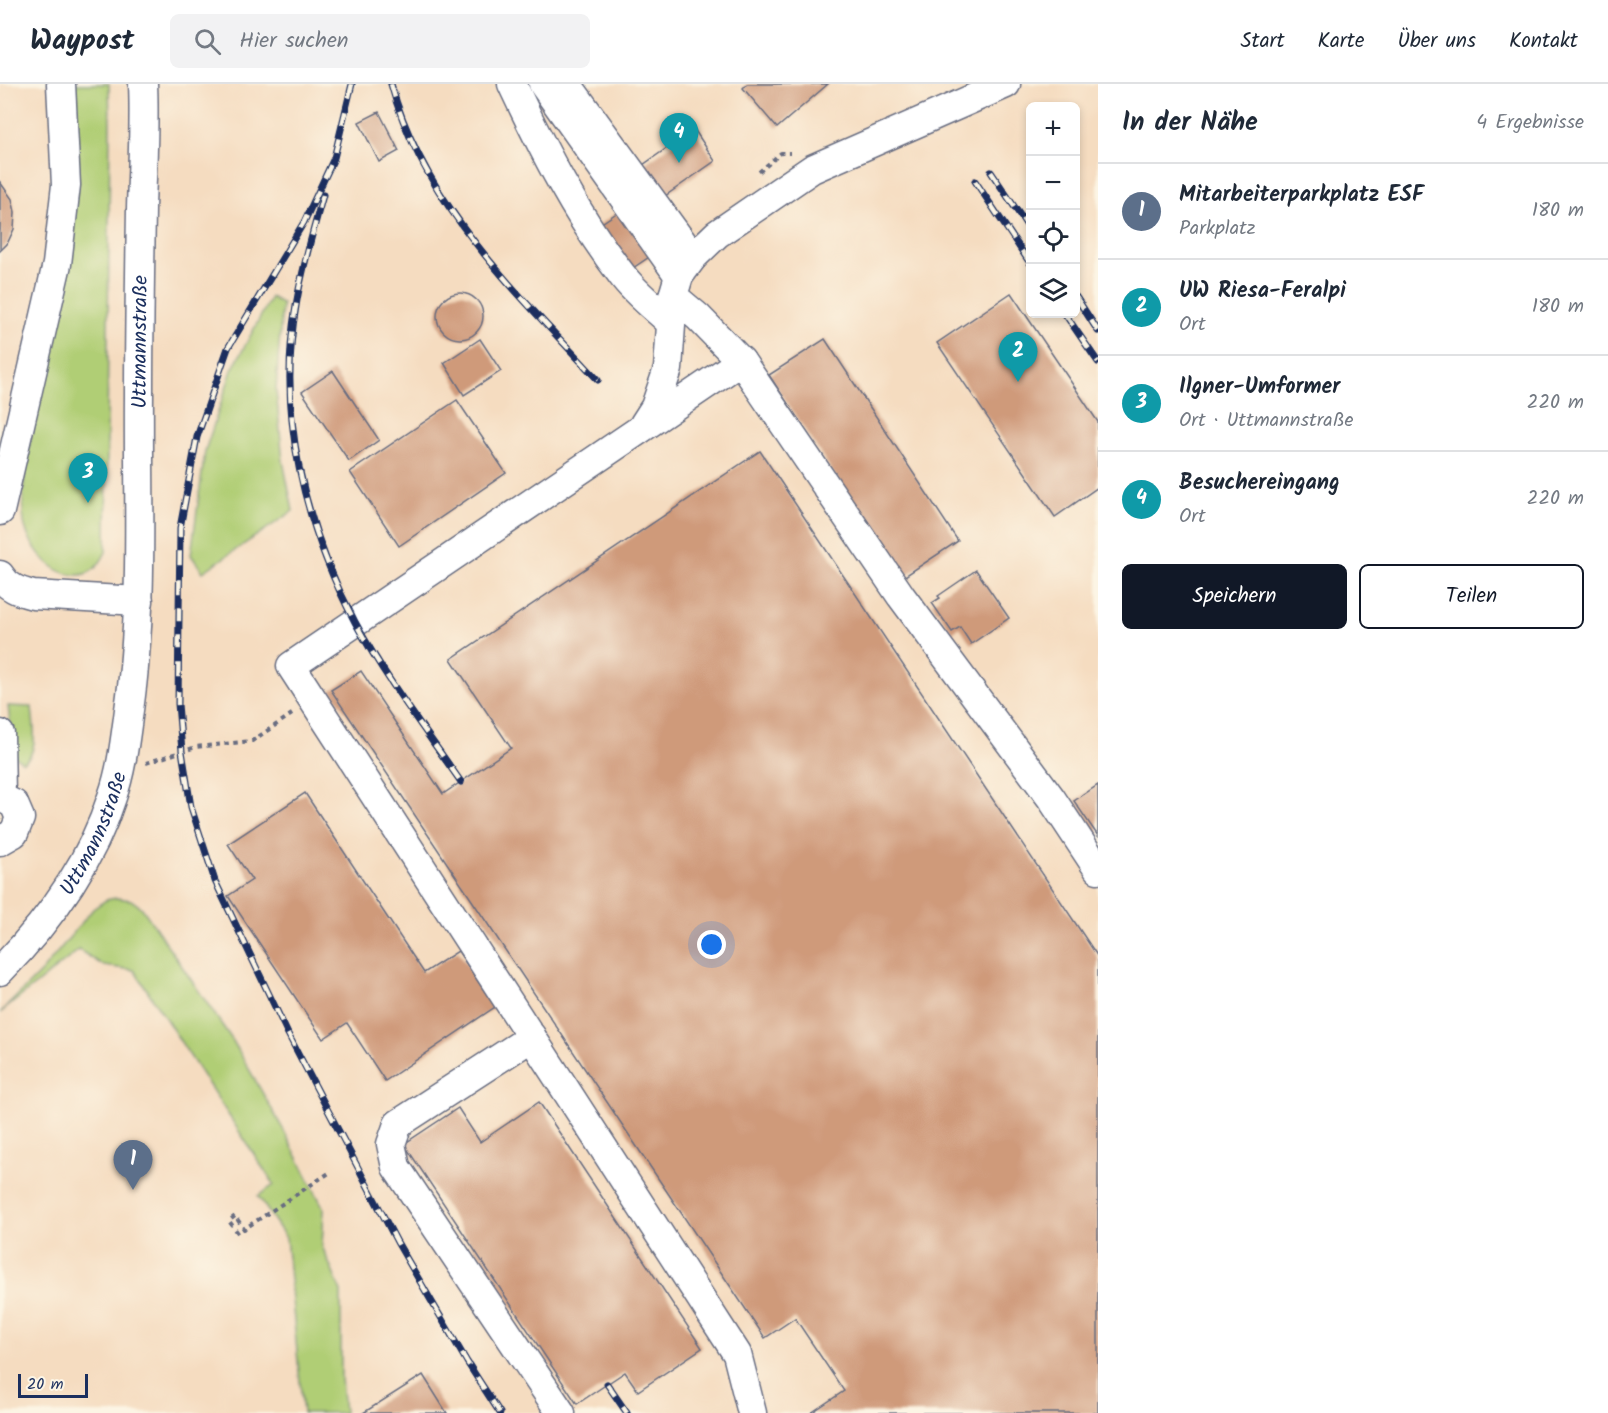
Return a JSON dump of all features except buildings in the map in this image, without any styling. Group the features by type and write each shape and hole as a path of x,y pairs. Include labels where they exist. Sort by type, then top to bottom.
{"street":[{"path":"0,512 57,264 66,185 62,84"},
{"name":"Uttmannstraße","path":"0,971 31,939 72,881 98,834 113,796 122,758 135,667 139,602 139,343 145,129 143,84"},
{"path":"512,84 550,163 623,277 679,288"},
{"path":"543,84 698,317 741,361 901,596 1051,798 1098,869"},
{"path":"567,84 679,288"},
{"path":"642,428 655,407 668,369 679,288 717,234 812,169 1006,84"},
{"path":"741,361 291,666 737,1354 752,1413"},
{"path":"0,577 18,591 33,595 139,602"},
{"path":"0,734 0,797 16,807 20,821 14,833 0,841"},
{"path":"532,1037 398,1124 392,1144 396,1167 561,1413"}],"path":[{"path":"149,763 196,747 252,741 313,700"},
{"path":"238,1233 229,1221 236,1216 244,1229 329,1173"}],"green space":[{"path":"73,84 109,84 110,123 106,552 98,565 87,574 82,575 56,569 39,554 24,524 23,514 24,478 50,326"},
{"path":"271,297 282,304 276,390 283,461 293,511 203,572 191,555 205,451 232,370"},
{"path":"8,706 32,707 34,745 32,752 23,762 14,756"},
{"path":"116,898 131,900 142,908 233,1041 283,1129 324,1209 322,1246 341,1292 341,1378 344,1413 303,1413 286,1238 258,1196 274,1185 134,970 104,966 79,950 0,1013 42,971 93,909 106,900"}],"railway":[{"path":"352,84 334,158 304,222 228,348 197,437 180,528 178,704 182,751 191,807 215,881 288,1034 397,1242 467,1362 500,1413"},
{"path":"391,84 406,128 426,169 449,207 505,279 598,380"},
{"path":"991,172 1026,224"},
{"path":"975,181 1026,257"},
{"path":"323,195 301,278 291,347 290,388 299,468 322,547 355,622 392,684 461,782"},
{"path":"1080,303 1098,331"},
{"path":"1068,318 1098,362"},
{"path":"607,1384 627,1413"}],"place":[{"name":"Besuchereingang","path":"679,163"},
{"name":"UW Riesa-Feralpi","path":"1018,382"},
{"name":"Ilgner-Umformer","path":"88,503"},
{"name":"Mitarbeiterparkplatz ESF","path":"133,1190"}]}
